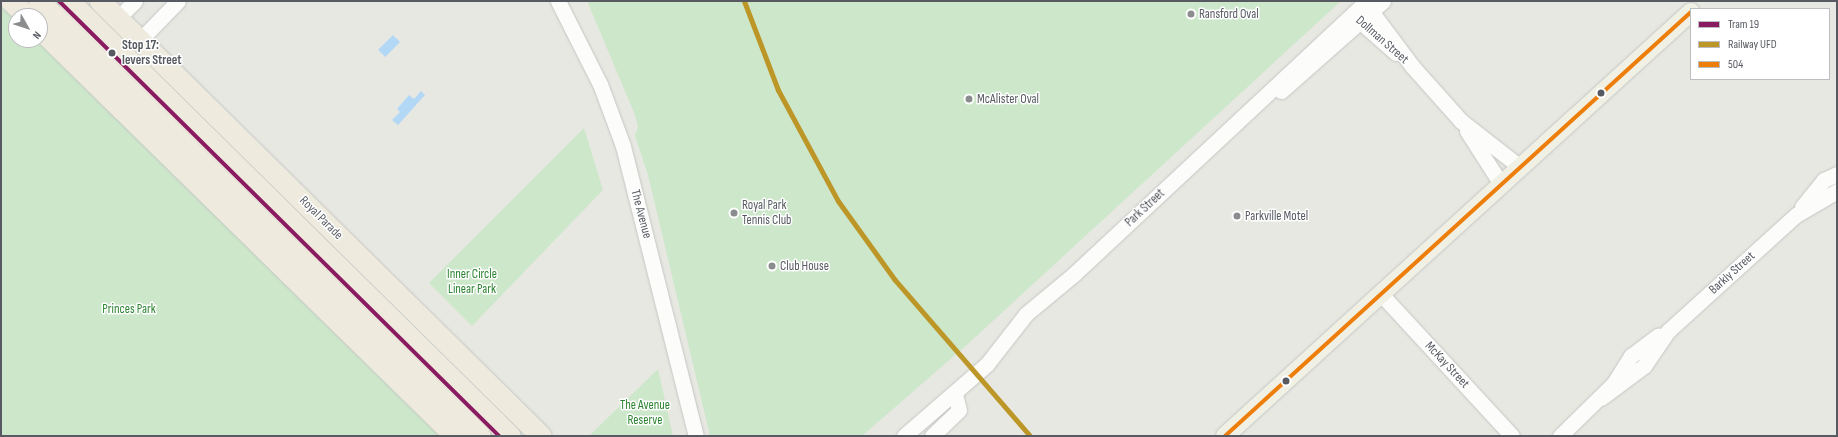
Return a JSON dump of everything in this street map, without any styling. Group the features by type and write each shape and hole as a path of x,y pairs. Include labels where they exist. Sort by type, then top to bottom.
{"highway":[{"path":"11,1 18,8"},
{"path":"39,1 73,48 400,370 480,436"},
{"name":"Royal Parade","path":"69,1 510,436"},
{"name":"Royal Parade","path":"100,1 541,436"},
{"path":"48,34 73,48"},
{"path":"280,209 296,194"},
{"path":"400,370 435,331"},
{"path":"400,370 454,436"}],"main road":[{"path":"1695,8 1703,1"},
{"path":"1225,436 1690,13"}],"street":[{"path":"118,18 135,1"},
{"path":"140,40 178,1"},
{"name":"The Avenue","path":"558,1 602,89 623,146 696,436"},
{"name":"Park Street","path":"905,436 955,394 999,351 1010,346 1051,295 1240,121 1301,76 1372,4"},
{"name":"Dollman Street","path":"1372,4 1412,66"},
{"name":"Dollman Street","path":"1357,19 1412,66 1461,121 1501,184"},
{"name":"Dollman Street","path":"1461,121 1520,167"},
{"name":"Barkly Street","path":"1560,436 1601,398 1644,366 1668,331 1796,214 1819,185 1837,174"},
{"name":"Barkly Street","path":"1796,214 1837,191"},
{"name":"McKay Street","path":"1382,294 1512,436"},
{"path":"932,436 959,410 955,394"}],"green space":[{"path":"587,1 1341,1 970,342 862,436 710,436 648,175 635,136 638,127 635,115"},
{"name":"Princes Park","path":"1,5 8,12 8,48 45,48 440,436 1,436"},
{"name":"Inner Circle Linear Park","path":"584,128 603,190 472,326 429,283"},
{"name":"The Avenue Reserve","path":"658,369 673,436 589,436"}],"water":[{"path":"393,35 400,42 385,57 378,50"},
{"path":"421,91 425,95 398,125 392,120 400,112 397,109 409,95 414,99"}],"tram line":[{"name":"19","path":"59,1 499,436"}],"rail line":[{"name":"UFD","path":"744,1 778,90 838,201 895,280 1030,436"}],"transit line":[{"name":"504","path":"1225,436 1690,13"}],"place":[{"name":"Ransford Oval","path":"1191,14"},
{"name":"Stop 17: Ievers Street","path":"112,53"},
{"name":"McAlister Oval","path":"969,99"},
{"name":"Royal Park Tennis Club","path":"734,213"},
{"name":"Parkville Motel","path":"1237,216"},
{"name":"Club House","path":"772,266"}]}
